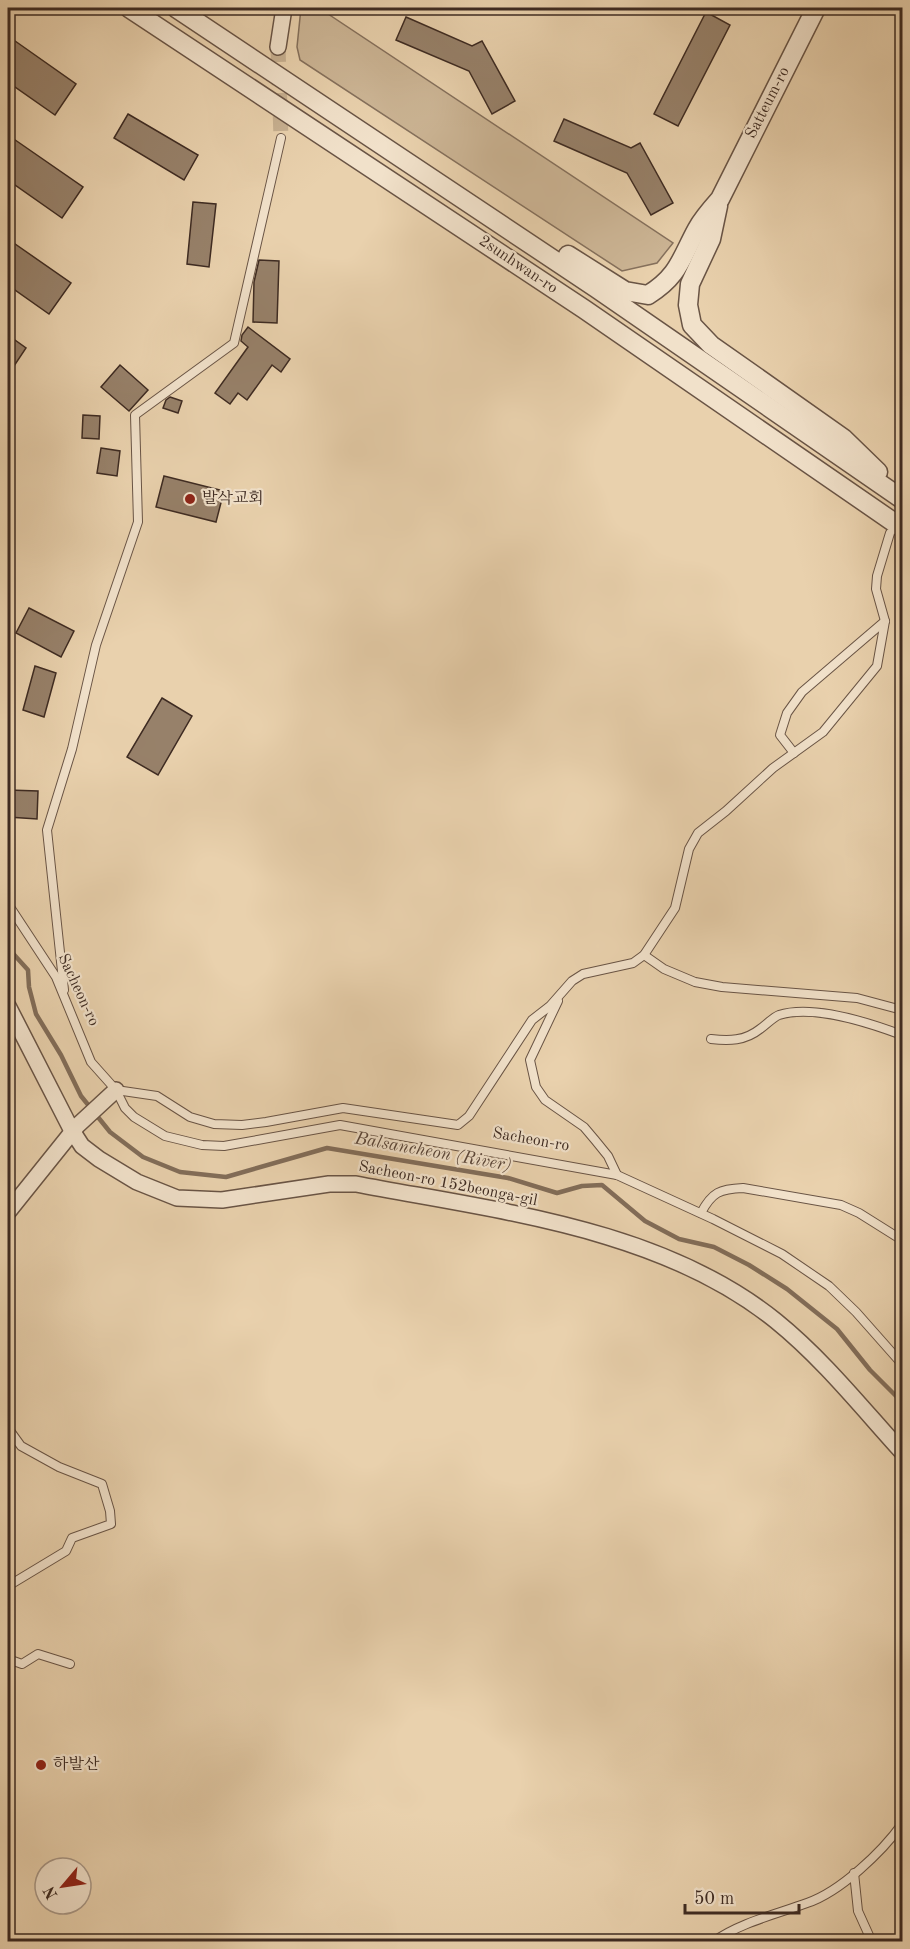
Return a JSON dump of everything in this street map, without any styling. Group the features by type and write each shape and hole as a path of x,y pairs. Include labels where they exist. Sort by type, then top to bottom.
{"street":[{"name":"2sunhwan-ro","path":"129,8 574,302 896,530"},
{"name":"2sunhwan-ro","path":"176,8 596,288 903,498"},
{"path":"278,47 284,8"},
{"name":"Satteum-ro","path":"720,199 816,8"},
{"path":"412,165 575,259 625,291 648,295 664,285 677,269 698,227 720,199"},
{"path":"720,199 711,239 690,284 688,305 692,326 711,345 843,438 903,498"},
{"name":"Sacheon-ro 152beonga-gil","path":"8,1006 82,1146 137,1182 177,1198 222,1200 329,1184 356,1184 576,1227 612,1237 710,1278 748,1300 804,1345 903,1452"},
{"path":"8,1212 75,1129 112,1093"}],"lane":[{"path":"65,1001 47,830 72,749 96,645 138,522 135,415 234,343 280,138"},
{"path":"112,1093 157,1096 190,1117 214,1124 242,1125 266,1122 342,1108 458,1125 469,1116 532,1020 550,1006 572,981 583,974 633,963 644,955 675,908 689,849 698,833 773,768 824,732 877,666 885,621 876,589 877,576 896,530"},
{"path":"794,753 780,735 792,706 802,692 885,621"},
{"name":"Sacheon-ro","path":"8,904 56,977 91,1062 112,1093 134,1117 165,1136 202,1145 224,1146 340,1125 616,1175 701,1213 782,1254 829,1286 903,1364"},
{"path":"644,955 664,969 695,982 722,987 857,998 903,1010"},
{"path":"561,993 530,1060 536,1087 544,1100 584,1127 608,1156 616,1175"},
{"path":"711,1040 731,1041 748,1036 776,1016 790,1013 822,1013 903,1035"},
{"path":"701,1213 707,1202 717,1193 727,1188 743,1188 841,1205 859,1213 903,1240"},
{"path":"8,1428 21,1446 59,1467 102,1484 110,1511 111,1524 72,1538 66,1551 8,1586"},
{"path":"8,1659 22,1664 38,1654 70,1664"},
{"path":"713,1941 776,1913 810,1902 841,1884 893,1837 903,1824"},
{"path":"854,1874 858,1911 872,1941"}],"shaded area":[{"path":"301,8 319,8 673,243 657,263 622,271 300,60 297,47"}],"building":[{"path":"706,12 730,25 678,126 654,114"},
{"path":"406,17 472,46 482,41 515,101 492,114 469,71 396,40"},
{"path":"8,36 76,84 55,115 8,82"},
{"path":"128,114 198,155 184,180 114,138"},
{"path":"564,119 631,148 640,143 673,203 651,215 627,173 554,141"},
{"path":"8,135 83,187 62,218 8,180"},
{"path":"193,202 216,204 209,267 187,264"},
{"path":"8,239 71,283 49,314 8,285"},
{"path":"259,260 279,261 277,323 253,322 254,282"},
{"path":"248,327 290,359 281,372 272,365 247,400 238,393 230,404 215,393 248,347 241,341"},
{"path":"8,335 26,348 8,375"},
{"path":"120,365 148,390 129,411 101,387"},
{"path":"170,397 182,401 178,413 163,408"},
{"path":"83,415 100,416 99,439 82,438"},
{"path":"101,448 120,451 117,476 97,473"},
{"name":"발삭교회","path":"164,476 224,491 216,522 156,507"},
{"path":"29,608 74,631 61,657 16,633"},
{"path":"35,666 56,673 44,717 23,710"},
{"path":"162,698 192,716 158,775 127,757"},
{"path":"8,790 38,791 37,819 8,817"}],"waterway":[{"name":"Balsancheon (River)","path":"8,948 28,970 29,987 36,1014 61,1055 81,1096 110,1132 143,1157 180,1172 226,1177 327,1148 508,1178 557,1193 582,1186 602,1185 645,1221 679,1239 714,1247 749,1265 787,1289 837,1329 870,1370 902,1402"}],"tunnel":[{"path":"278,47 281,138"}],"place":[{"name":"발삭교회","path":"190,499"},
{"name":"하발산","path":"41,1765"}]}
